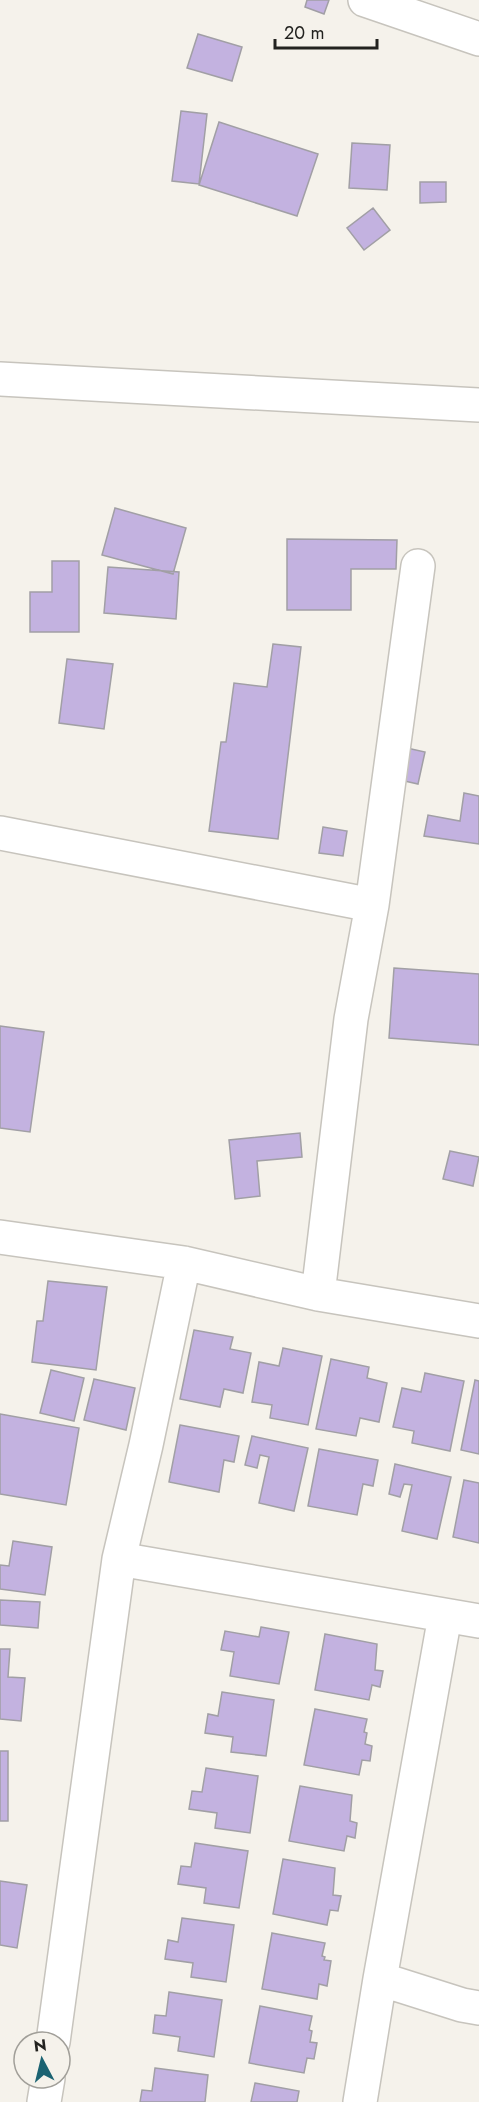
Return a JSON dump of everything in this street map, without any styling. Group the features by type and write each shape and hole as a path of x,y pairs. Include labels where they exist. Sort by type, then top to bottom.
{"street":[{"path":"365,0 479,39"},
{"path":"0,379 479,405"},
{"path":"318,1294 351,1019 372,905 418,566"},
{"path":"0,833 372,905"},
{"path":"0,1237 184,1263 318,1294 479,1321"},
{"path":"54,2030 118,1559 146,1444 184,1263"},
{"path":"118,1559 479,1621"},
{"path":"360,2102 445,1616"},
{"path":"380,1979 479,2008"}],"building":[{"path":"307,0 329,0 324,14 305,7"},
{"path":"198,34 242,47 232,81 187,68"},
{"path":"181,111 207,114 199,184 172,181"},
{"path":"219,122 318,154 297,216 199,185"},
{"path":"352,143 390,145 387,190 349,188"},
{"path":"420,182 446,182 446,202 420,203"},
{"path":"373,208 390,230 364,250 347,228"},
{"path":"115,508 186,528 173,574 102,555"},
{"path":"287,539 397,540 396,569 351,569 351,610 287,610"},
{"path":"52,561 79,561 79,632 30,632 30,592 52,592"},
{"path":"108,567 179,572 176,619 104,613"},
{"path":"273,644 301,647 278,839 209,831 221,742 226,742 234,683 267,687"},
{"path":"67,659 113,664 104,729 59,723"},
{"path":"407,748 425,752 418,784 400,780"},
{"path":"464,793 479,796 479,844 424,836 428,815 460,821"},
{"path":"323,827 347,831 343,856 319,853"},
{"path":"394,968 479,974 479,1045 389,1038"},
{"path":"0,1026 44,1032 30,1132 0,1128"},
{"path":"300,1133 302,1157 257,1161 260,1196 235,1199 229,1140"},
{"path":"450,1151 479,1157 473,1186 443,1179"},
{"path":"48,1281 107,1287 96,1370 32,1362 37,1321 43,1321"},
{"path":"194,1330 233,1337 230,1349 251,1353 243,1393 224,1389 220,1407 180,1399"},
{"path":"283,1348 322,1356 308,1425 270,1418 272,1405 252,1402 259,1362 279,1366"},
{"path":"331,1359 369,1367 367,1378 387,1383 379,1422 360,1418 356,1436 316,1429"},
{"path":"51,1370 84,1378 74,1421 40,1413"},
{"path":"425,1373 464,1381 450,1451 412,1443 414,1431 393,1427 402,1388 421,1392"},
{"path":"94,1379 135,1388 126,1430 84,1420"},
{"path":"475,1380 479,1381 479,1454 461,1450"},
{"path":"0,1414 79,1428 66,1505 0,1494"},
{"path":"180,1425 239,1436 234,1462 224,1460 219,1492 169,1482"},
{"path":"252,1436 308,1448 294,1511 259,1503 269,1457 260,1455 257,1468 245,1465"},
{"path":"319,1449 378,1460 373,1486 363,1484 357,1515 308,1506"},
{"path":"395,1464 451,1477 437,1539 402,1531 412,1485 404,1484 400,1497 389,1494"},
{"path":"464,1480 479,1483 479,1543 453,1537"},
{"path":"13,1541 52,1547 45,1595 0,1589 0,1565 9,1566"},
{"path":"0,1600 40,1602 38,1628 0,1625"},
{"path":"261,1627 289,1632 279,1684 230,1676 234,1652 221,1650 225,1631 259,1637"},
{"path":"325,1634 377,1644 375,1670 383,1671 380,1687 372,1685 369,1700 315,1690"},
{"path":"0,1649 10,1649 8,1677 25,1678 21,1721 0,1719"},
{"path":"222,1692 274,1700 266,1756 231,1752 233,1737 205,1733 208,1714 218,1716"},
{"path":"315,1709 367,1719 364,1732 367,1733 365,1744 372,1746 370,1761 362,1760 359,1775 304,1765"},
{"path":"0,1751 8,1751 8,1821 0,1821"},
{"path":"206,1768 258,1776 250,1833 215,1828 217,1813 189,1809 192,1791 202,1792"},
{"path":"300,1786 352,1795 350,1821 357,1823 355,1838 347,1836 344,1851 289,1841"},
{"path":"195,1843 248,1851 239,1908 204,1903 206,1888 178,1884 181,1866 191,1867"},
{"path":"283,1859 335,1868 333,1895 341,1896 338,1911 330,1910 327,1925 273,1914"},
{"path":"0,1881 27,1885 17,1948 0,1945"},
{"path":"182,1918 234,1925 226,1982 191,1977 193,1963 165,1959 168,1940 178,1942"},
{"path":"272,1933 325,1943 322,1956 325,1957 324,1960 331,1961 327,1986 319,1984 317,1999 262,1989"},
{"path":"169,1992 222,2000 214,2057 178,2051 180,2037 153,2033 155,2015 166,2016"},
{"path":"260,2006 312,2016 309,2030 312,2031 310,2042 317,2043 314,2059 307,2058 304,2073 249,2063"},
{"path":"155,2068 208,2075 205,2102 140,2102 142,2090 152,2091"},
{"path":"255,2083 299,2091 297,2102 251,2102"}]}
